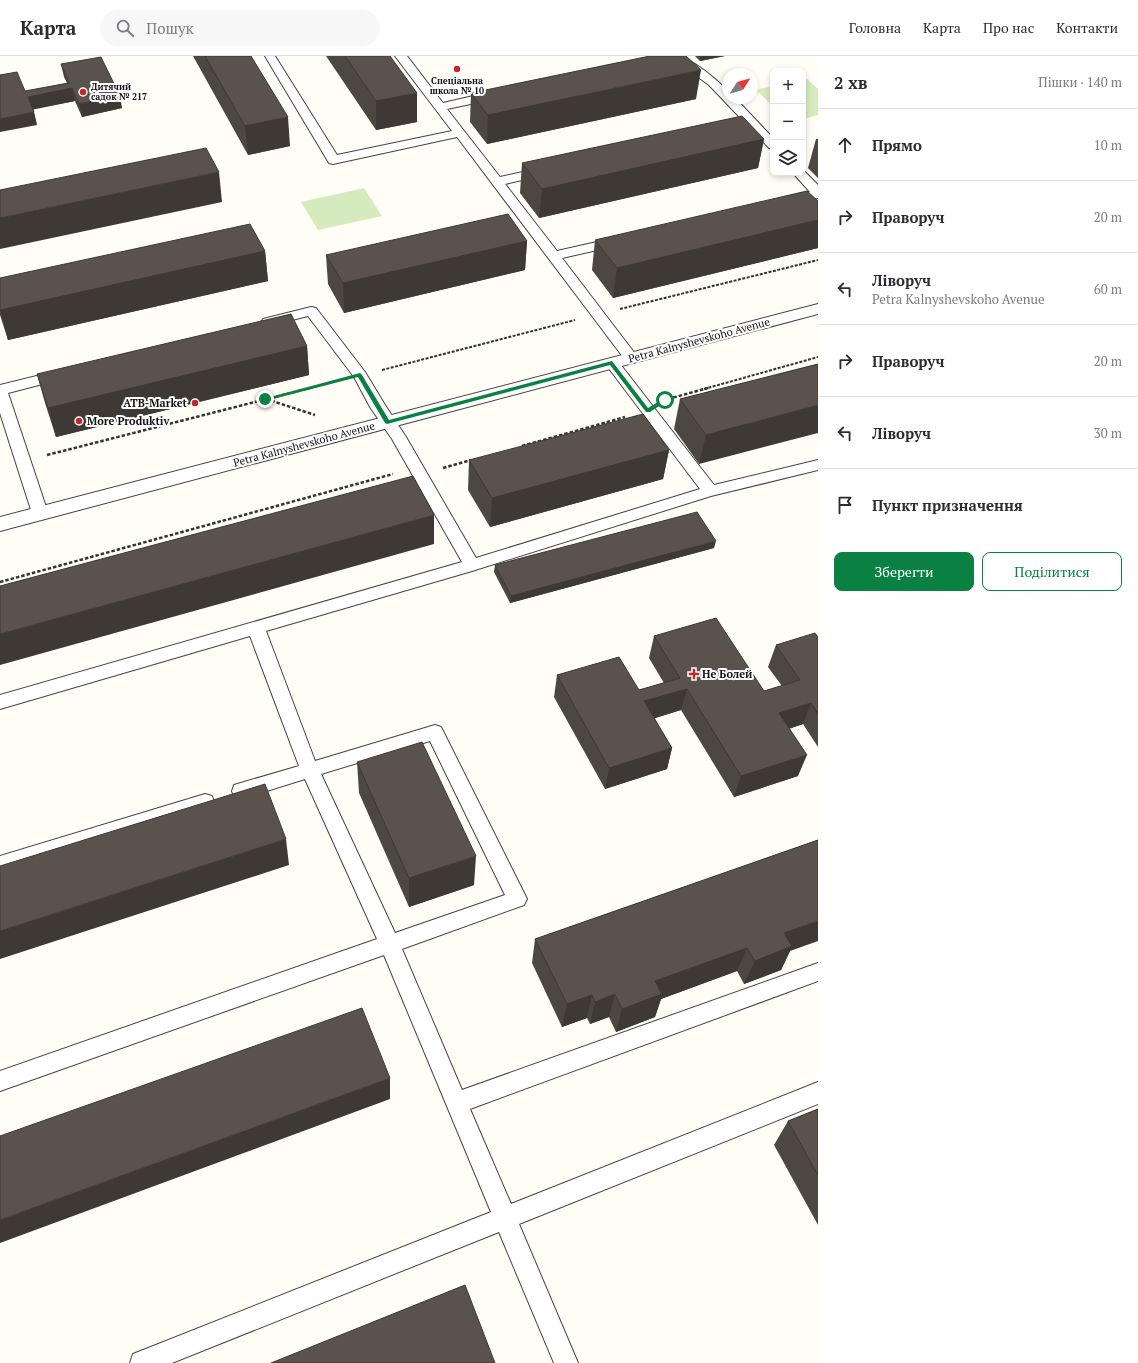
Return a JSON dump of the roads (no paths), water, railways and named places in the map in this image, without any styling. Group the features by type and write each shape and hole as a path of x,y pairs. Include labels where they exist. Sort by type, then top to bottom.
{"street":[{"name":"Petra Kalnyshevskoho Avenue","path":"0,524 818,309"}],"lane":[{"path":"401,56 631,358"},
{"path":"668,58 676,56 713,82 770,142"},
{"path":"270,57 333,160 460,133"},
{"path":"439,106 508,92"},
{"path":"497,182 559,168"},
{"path":"779,203 818,193 802,176"},
{"path":"512,226 528,222"},
{"path":"554,256 631,238"},
{"path":"258,325 311,311 360,375 387,422 398,436 472,565"},
{"path":"612,363 710,491"},
{"path":"40,513 22,462 0,390 76,371"},
{"path":"0,702 472,565 710,491 818,465"},
{"path":"256,628 310,770 390,945 566,1363"},
{"path":"0,864 435,732 517,899 390,945 0,1081"},
{"path":"456,1102 818,972"},
{"path":"142,1363 818,1093"}],"place":[{"name":"Спеціальна школа № 10","path":"457,69"},
{"name":"Дитячий садок № 217","path":"83,92"},
{"name":"ATB-Market","path":"195,403"},
{"name":"More Produktiv","path":"79,421"},
{"name":"Не Болей","path":"694,674"}]}
